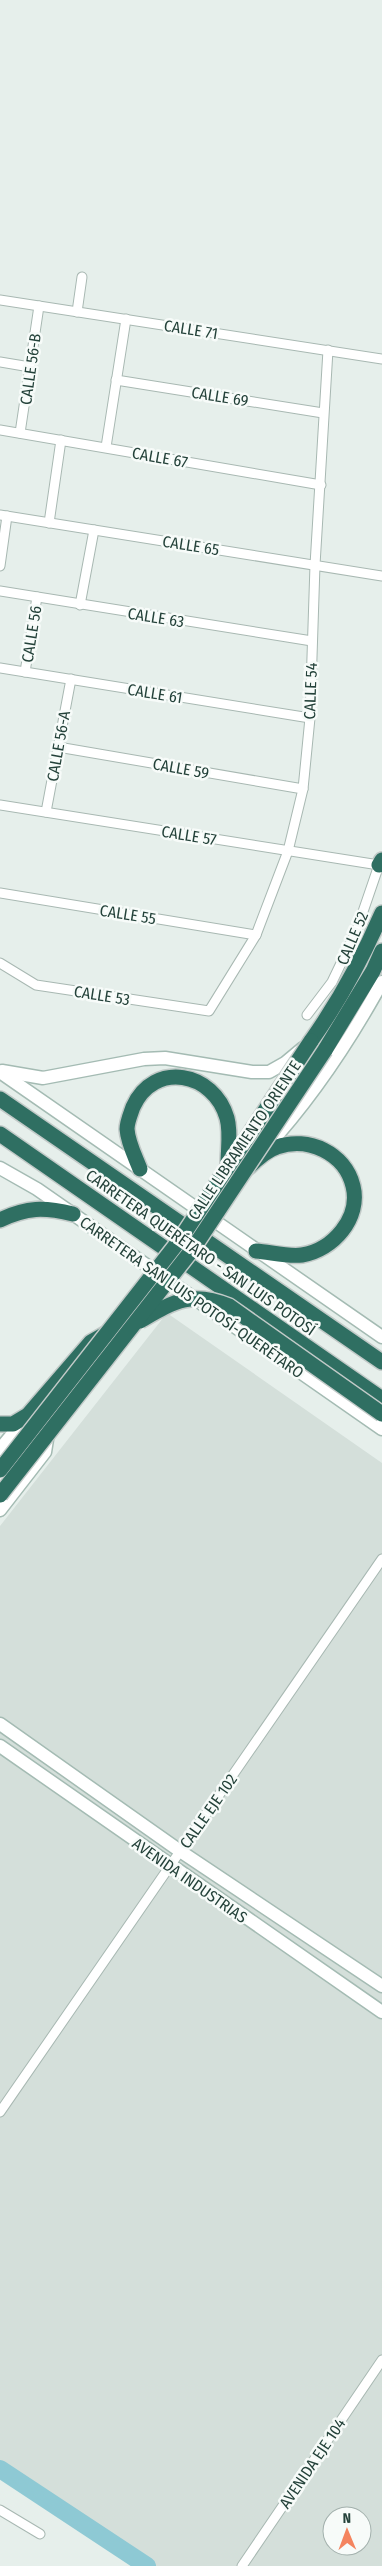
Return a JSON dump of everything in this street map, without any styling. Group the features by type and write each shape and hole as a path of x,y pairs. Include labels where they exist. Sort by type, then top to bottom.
{"highway":[{"name":"CALLE LIBRAMIENTO ORIENTE","path":"105,1334 179,1241 228,1164 334,1009 360,964 382,913"},
{"name":"CALLE LIBRAMIENTO ORIENTE","path":"0,1495 192,1250 325,1050 374,971 382,951"},
{"path":"140,1169 130,1143 127,1128 134,1105 138,1097 149,1085 165,1078 182,1077 199,1082 213,1091 221,1103 228,1120 228,1164"},
{"name":"CARRETERA QUERÉTARO - SAN LUIS POTOSÍ","path":"0,1099 382,1362"},
{"name":"CARRETERA QUERÉTARO - SAN LUIS POTOSÍ","path":"0,1134 382,1399"},
{"path":"241,1174 264,1154 277,1147 305,1144 322,1148 338,1160 350,1176 354,1188 349,1218 339,1237 323,1248 301,1255 256,1250"},
{"path":"0,1220 20,1210 48,1208 73,1214"},
{"path":"130,1328 164,1307 184,1298 194,1297 215,1300 229,1306 382,1414"},
{"path":"0,1424 13,1424 28,1415 91,1342 105,1334"},
{"path":"0,1470 105,1334"}],"main road":[{"path":"241,1174 295,1117 358,1025 382,982"},
{"path":"0,1071 44,1078 144,1059 165,1058 252,1072 269,1072 285,1063 311,1041"},
{"path":"0,1071 382,1337"},
{"name":"CARRETERA SAN LUIS POTOSÍ-QUERÉTARO","path":"0,1168 37,1189 382,1429"},
{"path":"0,1449 28,1415"},
{"path":"0,1510 45,1452 48,1432"},
{"name":"AVENIDA INDUSTRIAS","path":"0,1724 180,1851 382,1986"},
{"name":"AVENIDA INDUSTRIAS","path":"0,1746 382,2012"}],"street":[{"path":"77,312 82,277"},
{"name":"CALLE 71","path":"0,300 382,359"},
{"name":"CALLE 56-B","path":"20,433 39,306"},
{"path":"106,447 126,319"},
{"name":"CALLE 54","path":"209,1011 256,935 288,851 303,789 310,718 315,565 328,350"},
{"path":"0,362 30,367"},
{"name":"CALLE 69","path":"116,380 323,413"},
{"name":"CALLE 67","path":"0,430 321,484"},
{"path":"48,523 61,440"},
{"path":"0,566 4,516"},
{"name":"CALLE 65","path":"4,516 382,576"},
{"path":"80,605 94,530"},
{"name":"CALLE 63","path":"0,591 312,641"},
{"name":"CALLE 56","path":"25,672 37,597"},
{"name":"CALLE 61","path":"0,668 310,718"},
{"name":"CALLE 56-A","path":"46,812 71,679"},
{"name":"CALLE 59","path":"58,747 303,789"},
{"name":"CALLE 57","path":"0,805 288,851 381,860"},
{"name":"CALLE 52","path":"307,1014 332,982 352,941 381,860"},
{"name":"CALLE 55","path":"0,893 256,935"},
{"name":"CALLE 53","path":"0,963 36,985 209,1011"},
{"name":"CALLE EJE 102","path":"0,2112 382,1560"},
{"name":"AVENIDA EJE 104","path":"242,2566 382,2360"},
{"path":"0,2510 40,2534"}],"shaded area":[{"path":"167,1313 382,1463 382,2566 147,2566 0,2469 0,1526"}],"waterway":[{"path":"0,2469 147,2566"}]}
